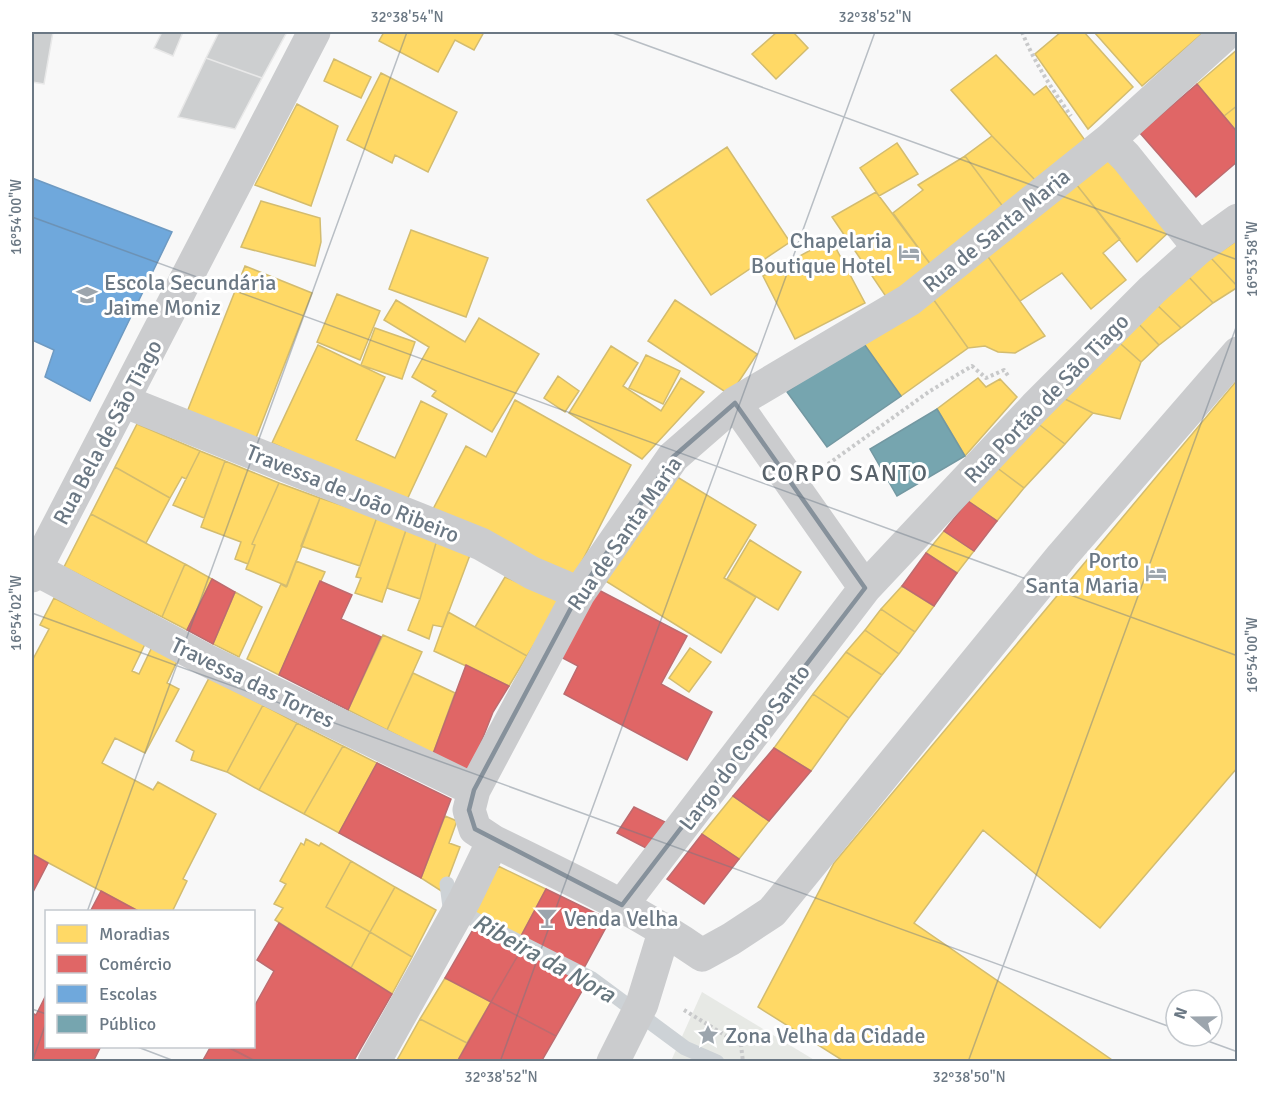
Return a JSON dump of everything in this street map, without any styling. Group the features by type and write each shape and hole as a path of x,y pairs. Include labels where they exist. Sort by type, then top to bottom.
{"street":[{"name":"Rua Bela de São Tiago","path":"33,573 314,32"},
{"name":"Rua de Santa Maria","path":"1228,32 1103,146 909,300 735,403 673,457 579,593 474,790 470,810 475,828 493,841 665,929 702,955 731,939 772,912 1062,556 1238,353"},
{"path":"1103,146 1126,157 1199,248"},
{"name":"Rua Portão de São Tiago","path":"865,588 1035,407 1152,290 1199,248 1238,220"},
{"name":"Travessa de João Ribeiro","path":"123,401 481,544 532,573 579,593"},
{"path":"735,403 865,588"},
{"name":"Travessa das Torres","path":"33,573 474,790"},
{"name":"Largo do Corpo Santo","path":"622,905 865,588"},
{"path":"374,1062 458,911 493,841"},
{"path":"613,1062 642,1004 665,929"}],"path":[{"path":"1022,32 1046,79 1103,146"},
{"path":"796,488 930,391 972,366 986,378 1004,370 1035,407"},
{"path":"681,1008 741,1045 743,1060"}],"highlighted area":[{"path":"735,403 865,588 622,905 475,829 469,810 474,790 579,593 673,457"}],"shaded area":[{"path":"702,992 816,1061 671,1061"}],"building: Moradias":[{"path":"384,32 484,32 474,50 455,40 438,72 379,41"},
{"path":"777,32 793,32 808,48 776,79 752,54"},
{"path":"1061,32 1084,32 1133,87 1088,129 1035,54"},
{"path":"1094,32 1204,32 1142,86"},
{"path":"1238,49 1238,105 1224,116 1197,84"},
{"path":"996,55 1034,95 1046,86 1087,143 1038,183 951,90"},
{"path":"334,59 371,77 361,98 324,81"},
{"path":"381,73 457,112 428,172 395,155 392,163 347,140"},
{"path":"297,104 338,126 311,206 255,185"},
{"path":"1238,105 1238,133 1224,116"},
{"path":"992,136 1038,183 1007,212 965,156"},
{"path":"897,143 918,174 879,196 860,168"},
{"path":"727,147 790,242 711,295 647,200"},
{"path":"965,156 1007,212 934,269 893,213 923,190 918,185"},
{"path":"1108,160 1170,231 1137,262 1076,184"},
{"path":"1076,184 1120,239 1103,253 1126,280 1091,309 1062,273 1020,301 986,254"},
{"path":"876,192 934,269 889,301 832,217"},
{"path":"261,201 320,218 321,242 315,266 241,247"},
{"path":"411,230 488,258 466,317 389,289"},
{"path":"831,239 865,303 795,339 763,276"},
{"path":"1235,242 1238,245 1238,287 1211,258"},
{"path":"986,254 1045,336 1015,353 998,352 985,346 968,348 931,296"},
{"path":"1211,258 1238,287 1213,303 1187,275"},
{"path":"245,266 312,293 256,438 187,412"},
{"path":"1187,275 1213,303 1181,328 1154,302"},
{"path":"337,294 380,311 360,360 317,342"},
{"path":"931,296 968,348 901,396 864,344"},
{"path":"396,300 465,342 479,318 539,354 492,432 432,396 436,391 412,377 429,347 384,320"},
{"path":"675,300 757,354 730,395 648,341"},
{"path":"1154,302 1181,328 1159,345 1133,318"},
{"path":"1133,318 1159,345 1141,362 1113,337"},
{"path":"375,328 415,342 402,379 361,365"},
{"path":"1113,337 1141,362 1120,419 1093,413 1061,397"},
{"path":"318,345 385,377 356,440 395,458 421,401 447,414 405,504 272,443"},
{"path":"611,346 638,363 623,386 661,411 681,378 704,392 642,459 569,413"},
{"path":"646,355 680,371 663,404 629,388"},
{"path":"558,376 579,391 565,412 544,398"},
{"path":"978,378 986,387 1000,379 1017,397 965,456 937,409"},
{"name":"Porto Santa Maria","path":"1238,379 1238,767 1100,928 983,830 914,923 1115,1062 845,1062 758,1007 834,863"},
{"path":"1061,397 1093,413 1065,444 1037,423"},
{"path":"515,400 631,465 571,583 432,511 466,446 486,457"},
{"path":"1037,423 1065,444 1024,488 996,467"},
{"path":"137,424 200,451 186,479 182,477 170,498 115,467"},
{"path":"200,451 225,461 204,518 173,505"},
{"path":"225,461 279,483 252,544 255,545 248,564 235,559 241,542 201,527"},
{"path":"115,467 170,498 146,543 91,514"},
{"path":"996,467 1024,488 997,521 968,501"},
{"path":"669,472 756,525 724,578 756,597 721,653 604,580"},
{"path":"279,483 320,498 287,586 246,569 255,545 252,544"},
{"path":"320,498 377,517 360,566 301,546"},
{"path":"91,514 185,564 162,617 64,567"},
{"path":"377,517 407,527 382,602 355,593 361,578 356,577"},
{"path":"407,527 438,536 420,599 387,588"},
{"path":"944,531 974,551 957,573 926,553"},
{"path":"438,536 473,547 443,627 433,625 429,639 408,630 420,599"},
{"path":"750,540 801,572 778,610 727,579"},
{"path":"296,561 325,572 279,675 247,659 281,584 286,587"},
{"path":"185,564 212,579 187,630 162,617"},
{"path":"505,577 561,601 527,656 475,627"},
{"path":"902,586 934,606 915,632 881,609"},
{"path":"235,592 262,607 239,657 213,644"},
{"path":"54,598 145,644 132,671 139,674 152,647 178,659 167,683 179,689 145,753 115,738 102,763 153,790 158,782 216,814 183,879 187,881 173,910 136,910 32,854 32,661 49,629 40,625"},
{"path":"881,609 915,632 899,654 865,630"},
{"path":"448,612 527,656 509,686 434,651"},
{"path":"865,630 899,654 882,675 846,652"},
{"path":"383,635 422,652 387,730 348,710"},
{"path":"690,648 711,662 689,692 669,678"},
{"path":"846,652 882,675 849,718 813,694"},
{"path":"413,673 455,693 433,754 387,730"},
{"path":"209,678 263,705 227,772 191,760 194,751 176,741"},
{"path":"813,694 849,718 811,771 774,748"},
{"path":"263,705 297,723 259,790 227,772"},
{"path":"297,723 343,746 304,814 259,790"},
{"path":"343,746 377,763 339,833 304,814"},
{"path":"733,796 769,821 739,859 702,834"},
{"path":"445,816 457,821 449,843 460,847 443,892 421,878"},
{"path":"306,839 319,846 321,843 351,861 326,907 370,932 351,968 275,920 283,908 274,904 286,884 280,881 301,843 304,845"},
{"path":"351,861 395,887 370,932 326,907"},
{"path":"498,866 546,889 520,938 472,915"},
{"path":"395,887 436,910 412,957 370,932"},
{"path":"370,932 412,957 392,994 351,968"},
{"path":"445,978 491,1002 467,1043 420,1019"},
{"path":"420,1019 467,1043 457,1062 396,1062"}],"building: Comércio":[{"path":"1197,84 1238,133 1238,161 1196,197 1140,133"},
{"path":"968,501 997,521 974,551 944,531"},
{"path":"926,553 957,573 934,606 902,586"},
{"path":"212,579 235,592 213,644 187,630"},
{"path":"320,581 352,595 341,619 381,637 348,710 279,675"},
{"path":"591,586 687,636 661,684 712,712 687,760 564,694 578,666 555,654"},
{"path":"466,665 509,686 493,712 469,773 433,754"},
{"path":"774,748 811,771 769,821 733,796"},
{"path":"377,763 451,799 421,878 339,833"},
{"path":"634,807 665,822 648,849 617,833"},
{"path":"702,834 739,859 704,904 667,879"},
{"path":"32,854 48,863 32,894"},
{"path":"546,889 610,920 584,968 520,938"},
{"path":"101,891 136,910 91,910"},
{"path":"279,923 392,994 353,1062 257,1062 229,1048 255,1048 255,1005 274,971 257,960"},
{"path":"475,926 521,950 491,1002 445,978"},
{"path":"521,950 586,984 556,1036 491,1002"},
{"path":"45,997 45,1048 100,1048 93,1062 32,1062 32,1013 36,1015"},
{"path":"491,1002 556,1036 541,1062 457,1062"},
{"path":"210,1048 231,1048 257,1062 202,1062"}],"building: Escolas":[{"name":"Escola Secundária Jaime Moniz","path":"32,178 172,232 90,401 45,377 54,350 32,340"}],"building: Público":[{"path":"862,337 864,344 901,396 827,447 787,392"},
{"path":"937,409 965,456 897,496 870,449"}],"building: Outros":[{"path":"32,32 53,32 44,84 32,82"},
{"path":"162,32 183,32 173,56 154,48"},
{"path":"219,32 287,32 262,78 206,58"},
{"path":"206,58 262,78 235,129 178,117"}],"waterway":[{"name":"Ribeira da Nora","path":"447,884 450,907 592,979 685,1048 717,1062"}],"place":[{"name":"Chapelaria Boutique Hotel","path":"909,253"},
{"name":"Escola Secundária Jaime Moniz","path":"87,295"},
{"name":"Porto Santa Maria","path":"1156,573"},
{"name":"Venda Velha","path":"547,918"},
{"name":"Zona Velha da Cidade","path":"708,1035"}],"district":[{"name":"CORPO SANTO","path":"845,473"}]}
